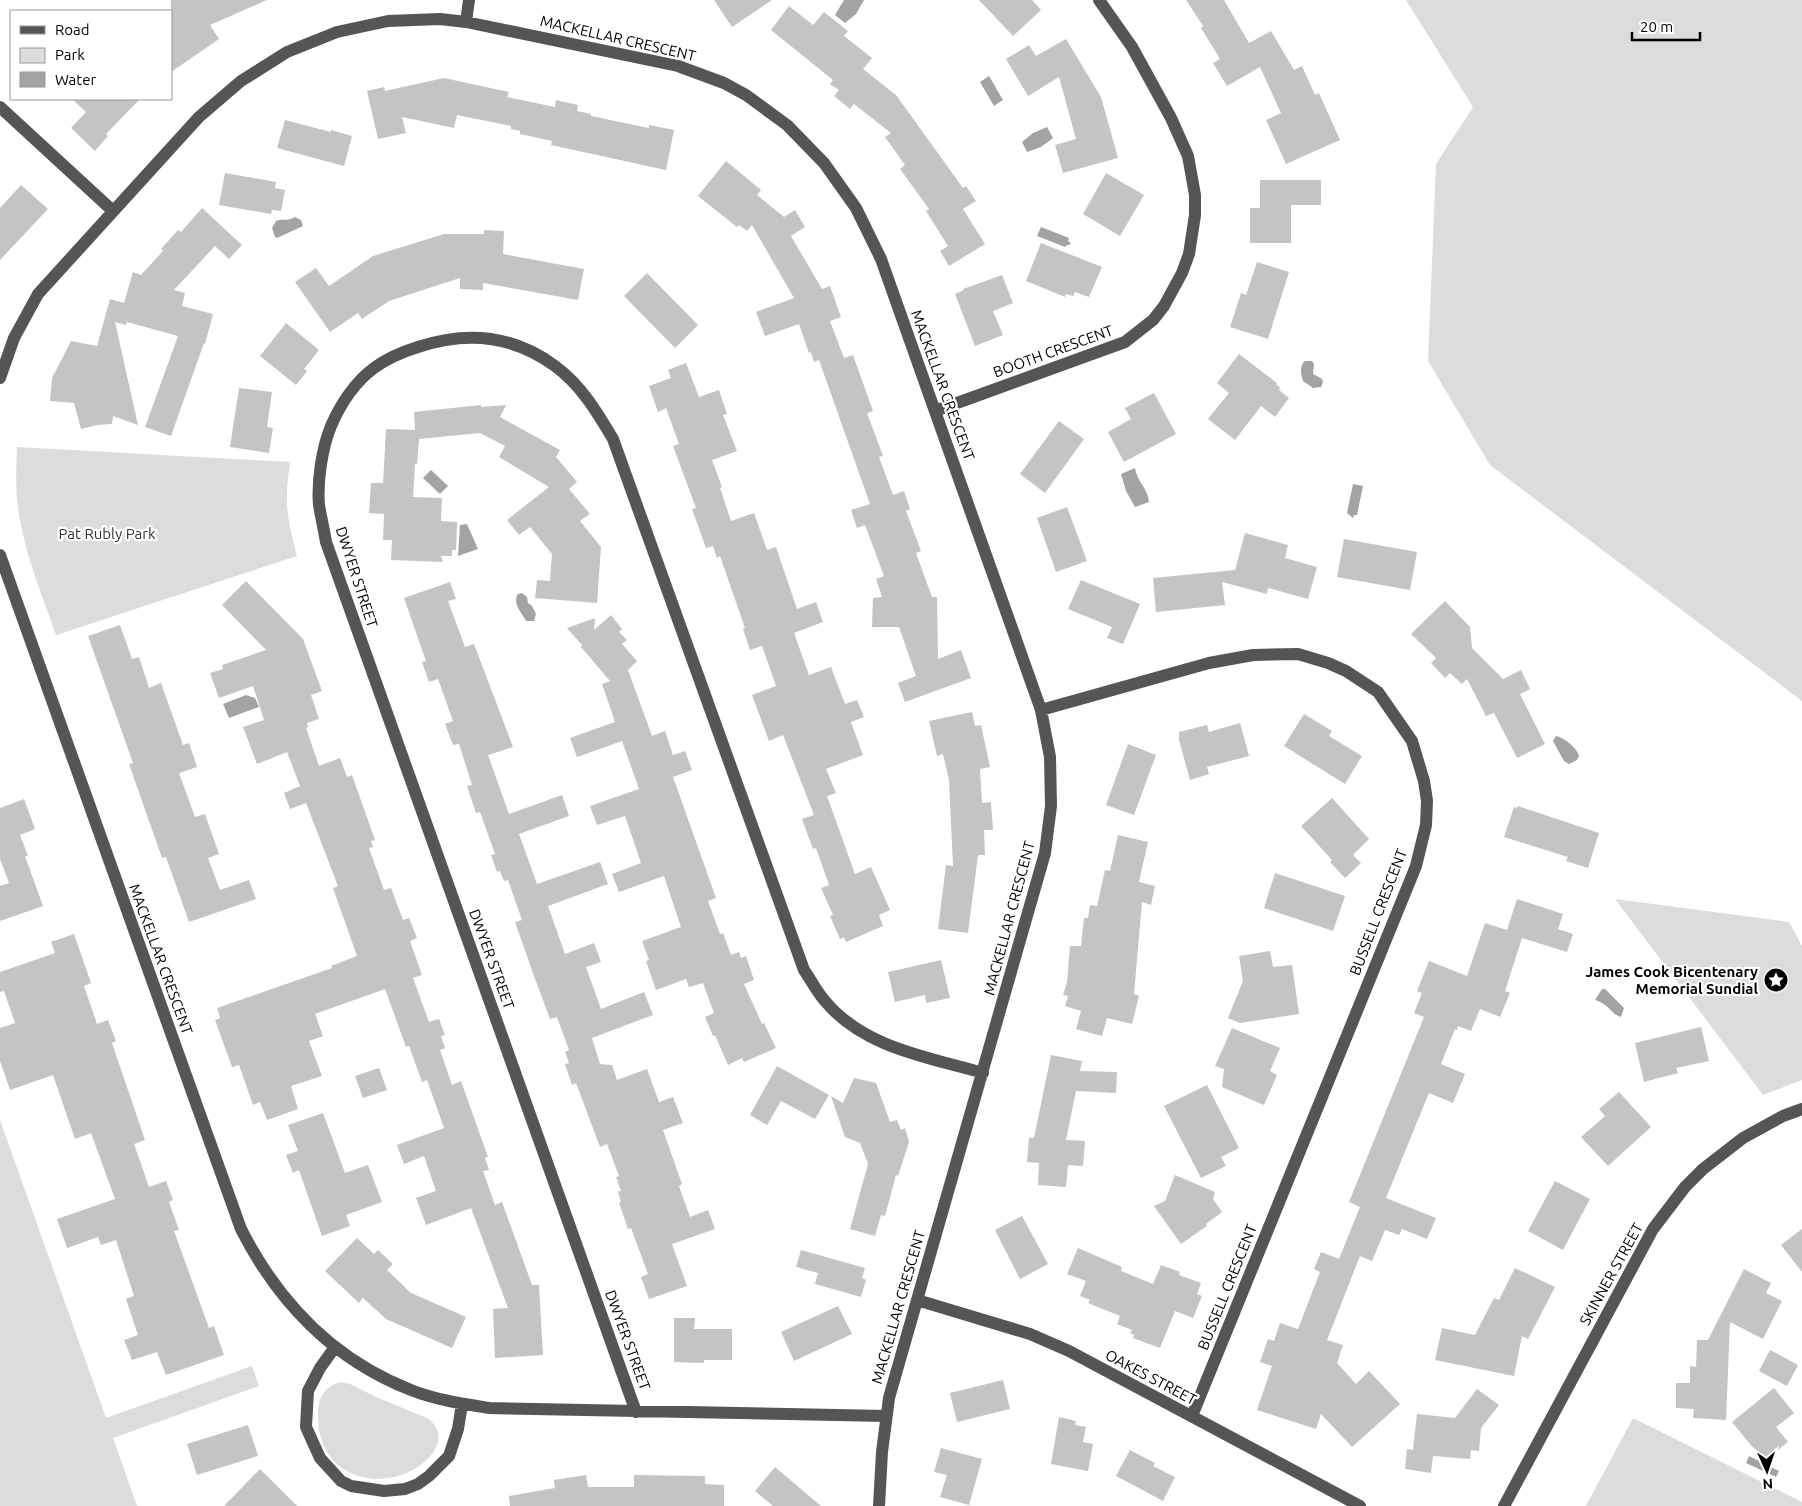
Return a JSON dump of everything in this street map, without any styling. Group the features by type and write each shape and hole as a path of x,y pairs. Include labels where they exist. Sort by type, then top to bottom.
{"street":[{"path":"466,22 469,0"},
{"name":"BOOTH CRESCENT","path":"935,410 1125,342 1153,320 1164,306 1182,273 1189,254 1195,216 1195,195 1188,156 1171,118 1132,47 1099,0"},
{"name":"MACKELLAR CRESCENT","path":"0,378 14,338 38,294 199,117 242,81 287,52 337,32 388,21 440,19 466,22 678,66 730,86 746,95 787,125 824,164 856,208 881,259 1041,710 1050,757 1051,806 1045,853 889,1398 882,1452 879,1506"},
{"path":"0,107 113,211"},
{"name":"DWYER STREET","path":"636,1412 326,542 319,503 321,464 331,426 349,394 373,369 402,352 435,341 469,336 487,338 521,346 544,359 559,369 593,404 613,439 804,970 826,1002 852,1026 867,1036 899,1048 983,1073"},
{"name":"MACKELLAR CRESCENT","path":"0,555 241,1229 253,1253 282,1296 298,1315 335,1348 380,1377 413,1391 462,1404 489,1408 886,1416"},
{"name":"BUSSELL CRESCENT","path":"1041,710 1209,663 1253,655 1298,654 1328,663 1346,671 1378,692 1412,741 1424,781 1427,801 1426,825 1416,866 1192,1416"},
{"name":"SKINNER STREET","path":"1504,1506 1653,1229 1685,1187 1703,1169 1743,1138 1783,1116 1802,1109"},
{"name":"OAKES STREET","path":"917,1300 1030,1334 1069,1352 1360,1506"},
{"path":"335,1348 320,1368 308,1391 306,1427 320,1458 341,1481 351,1486 384,1491 405,1489 418,1484 430,1476 448,1456 458,1429 462,1404"}],"green space":[{"path":"1406,0 1802,0 1802,701 1490,465 1428,361 1436,164 1473,107"},
{"name":"Pat Rubly Park","path":"17,447 290,462 287,510 297,556 56,635 27,550 18,511"},
{"path":"1615,899 1789,922 1802,946 1802,1080 1763,1095"},
{"path":"0,1120 106,1418 252,1366 259,1386 113,1438 137,1506 0,1506"},
{"path":"341,1382 350,1384 427,1418 437,1430 438,1443 431,1456 417,1467 400,1476 380,1479 358,1476 338,1465 329,1455 323,1443 318,1424 318,1411 320,1400 326,1390"},
{"path":"1633,1418 1802,1502 1802,1506 1586,1506"}],"water":[{"path":"844,0 864,0 856,14 845,23 835,15"},
{"path":"989,76 1003,100 994,106 980,82"},
{"path":"1047,127 1053,138 1041,147 1027,152 1022,142 1033,133"},
{"path":"295,217 301,220 303,226 277,238 275,237 272,228 276,221"},
{"path":"1041,227 1069,238 1068,241 1071,243 1065,247 1037,236"},
{"path":"1305,361 1312,361 1314,364 1313,374 1322,379 1321,387 1313,388 1303,381 1301,368"},
{"path":"1135,468 1149,502 1135,507 1126,491 1121,474"},
{"path":"431,470 448,486 440,494 423,478"},
{"path":"1353,484 1363,486 1357,515 1354,515 1353,518 1347,513"},
{"path":"467,524 478,549 458,556 460,525"},
{"path":"522,593 527,597 528,603 536,614 534,621 526,621 518,608 516,597"},
{"path":"246,695 255,698 259,707 229,718 223,704"},
{"path":"1556,736 1573,747 1579,756 1577,760 1569,764 1564,761 1553,741"},
{"path":"1602,989 1605,989 1624,1008 1621,1017 1604,1004 1595,1000"},
{"path":"1749,1456 1779,1471 1776,1477 1746,1463"}],"building":[{"path":"171,0 267,0 210,25 219,39 172,71"},
{"path":"714,0 772,0 732,27"},
{"path":"979,0 1032,0 1041,10 1013,36"},
{"path":"1186,0 1224,0 1249,43 1271,31 1294,70 1302,66 1315,95 1319,93 1340,140 1286,164 1266,120 1281,113 1260,67 1227,86 1213,63 1220,59 1201,28 1203,26"},
{"path":"789,6 813,25 824,12 848,31 844,36 872,58 863,69 896,95 963,188 966,186 976,201 963,209 985,244 949,266 940,251 948,246 926,211 929,209 900,169 905,165 885,137 891,133 854,104 850,109 834,96 839,90 830,84 833,80 771,30"},
{"path":"1066,39 1101,97 1118,158 1063,173 1055,145 1076,139 1059,77 1028,96 1006,59 1029,45 1036,56"},
{"path":"444,78 509,92 507,97 555,107 556,100 578,105 577,111 591,114 591,116 649,128 649,125 674,130 666,170 551,145 552,141 520,134 520,131 511,129 511,126 457,115 454,128 402,117 406,133 378,139 367,91 384,87 385,91"},
{"path":"73,100 139,100 106,134 108,136 95,151 71,128 86,112"},
{"path":"285,120 352,136 344,166 277,148"},
{"path":"726,161 761,190 757,195 784,217 795,210 805,227 791,236 822,289 830,286 841,317 830,321 844,358 853,355 873,411 867,413 883,456 879,457 893,495 904,491 910,509 906,511 921,551 916,553 932,597 937,597 938,659 961,650 971,678 905,702 898,683 916,676 899,627 872,627 873,598 882,597 876,579 884,576 865,525 857,528 851,510 870,504 819,360 814,362 811,352 809,353 799,324 765,336 756,312 794,298 752,225 747,231 739,225 737,227 698,196"},
{"path":"225,173 276,182 275,188 285,190 281,211 272,210 271,214 219,205"},
{"path":"1106,173 1144,195 1120,236 1083,214"},
{"path":"1260,180 1321,180 1321,205 1291,205 1291,243 1250,243 1250,208 1260,208"},
{"path":"21,185 48,209 0,260 0,208"},
{"path":"202,208 242,245 229,259 215,246 174,290 185,293 182,306 213,314 205,344 171,436 145,427 178,336 127,322 126,325 115,322 138,425 113,416 112,424 81,429 74,403 50,401 52,378 71,341 97,346 110,299 124,303 133,272 141,275 163,251 161,249 178,230 181,232"},
{"path":"484,230 504,231 503,254 584,269 578,300 483,283 483,290 460,289 460,278 389,301 362,319 358,313 330,332 295,282 316,268 329,286 373,256 444,234 484,234"},
{"path":"1041,243 1102,267 1089,297 1075,292 1073,296 1066,294 1065,297 1026,281"},
{"path":"1257,262 1289,272 1268,339 1230,327 1241,293 1246,295"},
{"path":"647,273 698,325 675,348 624,296"},
{"path":"1002,275 1013,303 993,311 1003,335 975,346 955,294 963,289"},
{"path":"286,323 319,350 304,369 307,371 296,385 260,356"},
{"path":"1239,354 1277,383 1280,388 1279,390 1289,398 1275,417 1261,406 1235,440 1208,419 1229,393 1217,383"},
{"path":"686,363 699,397 719,390 727,414 723,415 737,451 712,460 722,487 720,488 731,521 754,513 767,550 776,547 797,609 816,602 823,622 794,633 809,675 831,667 845,704 857,700 864,717 851,722 863,755 826,769 836,793 827,796 855,874 871,867 890,910 879,915 883,926 846,942 844,937 840,939 830,916 833,915 821,888 829,885 816,848 813,849 802,819 814,815 783,735 769,741 752,695 776,686 762,646 750,650 743,629 745,628 720,556 717,558 713,546 706,548 692,509 696,508 673,446 679,444 666,408 658,412 649,386 671,378 668,370"},
{"path":"239,388 272,392 267,427 273,428 269,453 230,447"},
{"path":"1154,393 1176,434 1124,462 1108,432 1131,419 1125,408"},
{"path":"481,405 481,407 506,405 500,417 560,450 556,457 577,482 569,489 590,514 580,521 601,547 597,603 535,598 537,580 550,581 552,554 530,527 519,535 507,520 549,487 499,457 505,446 480,433 419,439 413,497 442,498 441,521 457,522 456,550 452,550 452,556 441,556 443,562 391,560 392,540 383,540 384,514 369,513 371,483 383,483 386,429 415,430 414,412"},
{"path":"1059,421 1084,439 1045,493 1020,474"},
{"path":"1067,507 1087,561 1056,572 1037,518"},
{"path":"1245,533 1288,545 1285,558 1317,567 1308,599 1268,588 1267,594 1222,582 1225,605 1156,612 1153,578 1235,570"},
{"path":"1344,539 1417,552 1410,590 1337,577"},
{"path":"1081,580 1140,604 1123,644 1107,638 1112,627 1068,609"},
{"path":"246,581 303,639 322,691 311,695 319,719 307,723 308,727 306,728 319,766 340,758 347,777 352,775 375,840 371,841 373,847 369,848 384,890 391,888 403,920 409,918 417,938 410,941 422,975 413,978 429,1022 439,1019 445,1035 441,1036 445,1048 440,1050 452,1085 461,1081 488,1157 485,1158 489,1170 483,1171 495,1205 502,1202 532,1285 539,1285 543,1355 495,1358 493,1309 508,1308 471,1208 426,1225 416,1198 436,1191 424,1156 404,1164 397,1145 444,1128 427,1080 422,1082 409,1046 406,1047 385,989 315,1014 323,1036 309,1041 322,1076 291,1086 298,1109 267,1120 260,1102 253,1105 239,1065 232,1067 215,1020 220,1018 217,1008 332,968 331,966 357,956 333,888 338,886 306,803 290,809 284,793 300,786 287,752 257,764 243,727 264,720 253,686 219,698 210,673 223,669 222,665 266,650 222,605"},
{"path":"450,582 456,599 448,601 465,647 474,644 513,747 488,755 509,814 562,795 569,816 519,834 537,884 600,862 608,884 548,906 565,954 594,943 601,962 586,967 601,1009 644,992 653,1015 592,1038 600,1064 612,1065 617,1080 647,1069 659,1102 673,1097 683,1123 663,1130 682,1184 679,1186 690,1217 708,1210 715,1229 672,1244 687,1286 649,1299 641,1277 648,1274 631,1228 628,1229 619,1203 621,1202 618,1192 621,1191 616,1177 619,1176 607,1144 600,1147 576,1083 572,1085 565,1064 569,1063 565,1052 569,1050 557,1017 550,1019 534,976 515,922 522,920 508,880 504,881 500,871 497,872 491,855 495,854 480,812 476,813 467,786 472,785 459,744 453,745 445,724 453,721 438,679 429,682 422,662 426,661 404,598"},
{"path":"1445,601 1470,627 1472,648 1503,679 1521,670 1530,689 1520,694 1545,744 1517,758 1494,713 1486,716 1467,679 1462,684 1450,673 1445,678 1431,663 1436,658 1411,634"},
{"path":"611,615 622,629 619,632 627,640 622,644 637,661 628,670 652,736 665,731 673,755 685,751 692,770 673,777 716,898 708,901 720,934 723,933 731,955 739,952 741,958 746,956 754,980 744,984 762,1024 764,1023 776,1048 744,1062 742,1058 728,1065 705,1017 714,1013 703,983 689,987 686,979 656,990 646,961 649,960 642,941 681,927 664,876 619,892 612,874 641,863 625,816 597,825 590,806 639,789 622,741 577,757 570,738 615,722 602,684 610,681 567,628 595,618 594,630"},
{"path":"120,625 132,659 139,657 149,688 161,683 183,745 189,743 197,767 179,773 195,817 205,814 219,854 208,858 220,890 249,880 256,899 189,922 166,857 162,858 129,764 133,763 88,636"},
{"path":"972,712 975,726 981,725 990,767 980,769 982,803 991,802 993,830 984,830 985,855 978,855 968,933 938,929 946,865 953,866 949,780 943,754 937,756 929,721"},
{"path":"1304,714 1332,731 1329,736 1362,756 1345,784 1284,746"},
{"path":"1240,723 1249,756 1207,767 1209,774 1190,780 1179,740 1179,732 1207,725 1209,732"},
{"path":"1128,744 1156,755 1134,815 1106,805"},
{"path":"1332,798 1369,839 1353,855 1361,863 1345,878 1330,862 1332,860 1301,826"},
{"path":"24,799 35,829 20,835 28,856 25,856 43,906 0,921 0,886 9,883 0,859 0,808"},
{"path":"1518,806 1599,833 1588,868 1566,861 1568,857 1504,837 1514,807 1517,808"},
{"path":"1118,835 1148,842 1139,882 1155,886 1151,905 1142,902 1134,994 1139,996 1132,1024 1107,1018 1102,1036 1076,1029 1081,1011 1065,1006 1068,996 1063,995 1067,982 1070,946 1081,946 1084,918 1088,918 1090,905 1097,906 1105,870 1110,871"},
{"path":"1275,873 1345,896 1333,931 1264,908"},
{"path":"1517,899 1563,914 1558,929 1573,934 1567,952 1522,938 1505,991 1510,993 1500,1017 1480,1009 1471,1031 1458,1026 1457,1030 1455,1029 1441,1064 1465,1074 1453,1103 1429,1093 1386,1198 1436,1218 1427,1239 1402,1229 1399,1235 1385,1230 1372,1261 1360,1256 1327,1340 1343,1345 1337,1363 1356,1384 1369,1371 1400,1404 1352,1447 1321,1414 1316,1429 1257,1410 1272,1366 1260,1362 1268,1339 1274,1341 1280,1323 1298,1329 1320,1272 1314,1269 1321,1252 1339,1259 1360,1207 1349,1202 1424,1017 1414,1013 1422,993 1417,991 1429,961 1467,976 1485,923 1507,930"},
{"path":"74,934 91,983 84,986 97,1024 108,1020 116,1041 112,1043 145,1140 134,1144 149,1187 166,1181 173,1200 169,1202 179,1230 174,1231 209,1328 214,1326 224,1355 166,1375 157,1352 132,1360 124,1340 138,1335 126,1299 134,1296 116,1240 101,1245 98,1237 67,1248 57,1219 115,1199 91,1133 75,1139 53,1075 10,1090 0,1061 0,1028 15,1023 4,991 0,992 0,972 55,953 51,942"},
{"path":"1270,951 1273,967 1292,965 1299,1014 1240,1023 1228,1018 1243,981 1239,956"},
{"path":"941,960 950,998 926,1003 925,995 895,1002 888,972"},
{"path":"1701,1027 1709,1061 1676,1068 1678,1073 1644,1082 1635,1043"},
{"path":"1232,1028 1280,1048 1270,1071 1277,1075 1264,1105 1222,1087 1224,1069 1215,1066"},
{"path":"1051,1055 1082,1061 1080,1071 1117,1072 1116,1093 1076,1091 1066,1140 1085,1141 1083,1166 1068,1165 1066,1187 1038,1185 1039,1163 1027,1162 1029,1138 1034,1138"},
{"path":"777,1066 829,1095 815,1119 781,1101 767,1125 750,1115"},
{"path":"379,1068 387,1090 363,1098 355,1076"},
{"path":"854,1078 876,1083 890,1122 897,1120 901,1130 905,1128 909,1142 898,1176 896,1175 885,1216 881,1215 875,1236 850,1229 868,1164 860,1143 845,1137 831,1096 843,1103"},
{"path":"1207,1085 1239,1148 1221,1157 1226,1166 1201,1178 1164,1106"},
{"path":"1619,1092 1651,1127 1608,1166 1581,1137 1605,1116 1599,1109"},
{"path":"323,1113 345,1173 368,1165 382,1202 346,1215 350,1226 322,1236 299,1170 293,1173 286,1155 298,1151 288,1125"},
{"path":"1175,1175 1215,1192 1213,1199 1222,1212 1206,1224 1207,1226 1181,1244 1154,1206 1165,1201"},
{"path":"1555,1181 1590,1199 1563,1250 1528,1231"},
{"path":"1022,1216 1048,1264 1020,1279 995,1230"},
{"path":"1802,1229 1802,1272 1781,1245"},
{"path":"357,1238 374,1254 378,1250 393,1264 387,1270 411,1293 466,1317 452,1348 386,1319 363,1298 359,1303 325,1271"},
{"path":"1078,1248 1122,1267 1121,1271 1153,1284 1161,1265 1180,1272 1179,1275 1201,1283 1197,1294 1202,1296 1193,1318 1175,1311 1160,1348 1133,1338 1134,1335 1130,1333 1132,1330 1117,1324 1120,1316 1088,1303 1090,1300 1080,1296 1086,1281 1067,1274"},
{"path":"801,1250 865,1268 862,1278 866,1280 861,1297 815,1284 818,1273 796,1267"},
{"path":"1515,1268 1555,1287 1528,1339 1522,1336 1514,1376 1435,1360 1442,1328 1475,1335 1494,1298 1499,1300"},
{"path":"1744,1269 1771,1283 1766,1293 1782,1301 1763,1339 1730,1322 1726,1420 1693,1418 1694,1409 1676,1408 1676,1383 1690,1383 1690,1366 1696,1367 1697,1340 1708,1340"},
{"path":"838,1306 852,1334 794,1361 781,1332"},
{"path":"674,1318 695,1318 694,1329 732,1329 732,1360 704,1360 704,1363 674,1362"},
{"path":"1770,1350 1798,1365 1787,1386 1759,1371"},
{"path":"1003,1380 1010,1409 957,1422 950,1393"},
{"path":"1774,1388 1794,1413 1776,1427 1788,1442 1764,1461 1732,1422"},
{"path":"1477,1389 1499,1405 1481,1428 1479,1451 1471,1450 1470,1459 1433,1456 1431,1473 1405,1469 1407,1449 1413,1450 1417,1414 1455,1418"},
{"path":"1059,1417 1076,1421 1075,1425 1086,1427 1083,1442 1093,1444 1088,1471 1051,1464"},
{"path":"248,1425 258,1456 197,1475 187,1444"},
{"path":"941,1448 982,1459 969,1505 940,1497 947,1475 934,1472"},
{"path":"1130,1450 1155,1463 1153,1466 1175,1477 1163,1501 1116,1476"},
{"path":"775,1467 821,1506 773,1506 755,1491"},
{"path":"260,1469 297,1506 224,1506"},
{"path":"586,1475 588,1487 634,1487 634,1475 705,1476 705,1484 724,1485 724,1506 510,1506 509,1496 555,1488 554,1480"}],"place":[{"name":"James Cook Bicentenary Memorial Sundial","path":"1776,980"}]}
